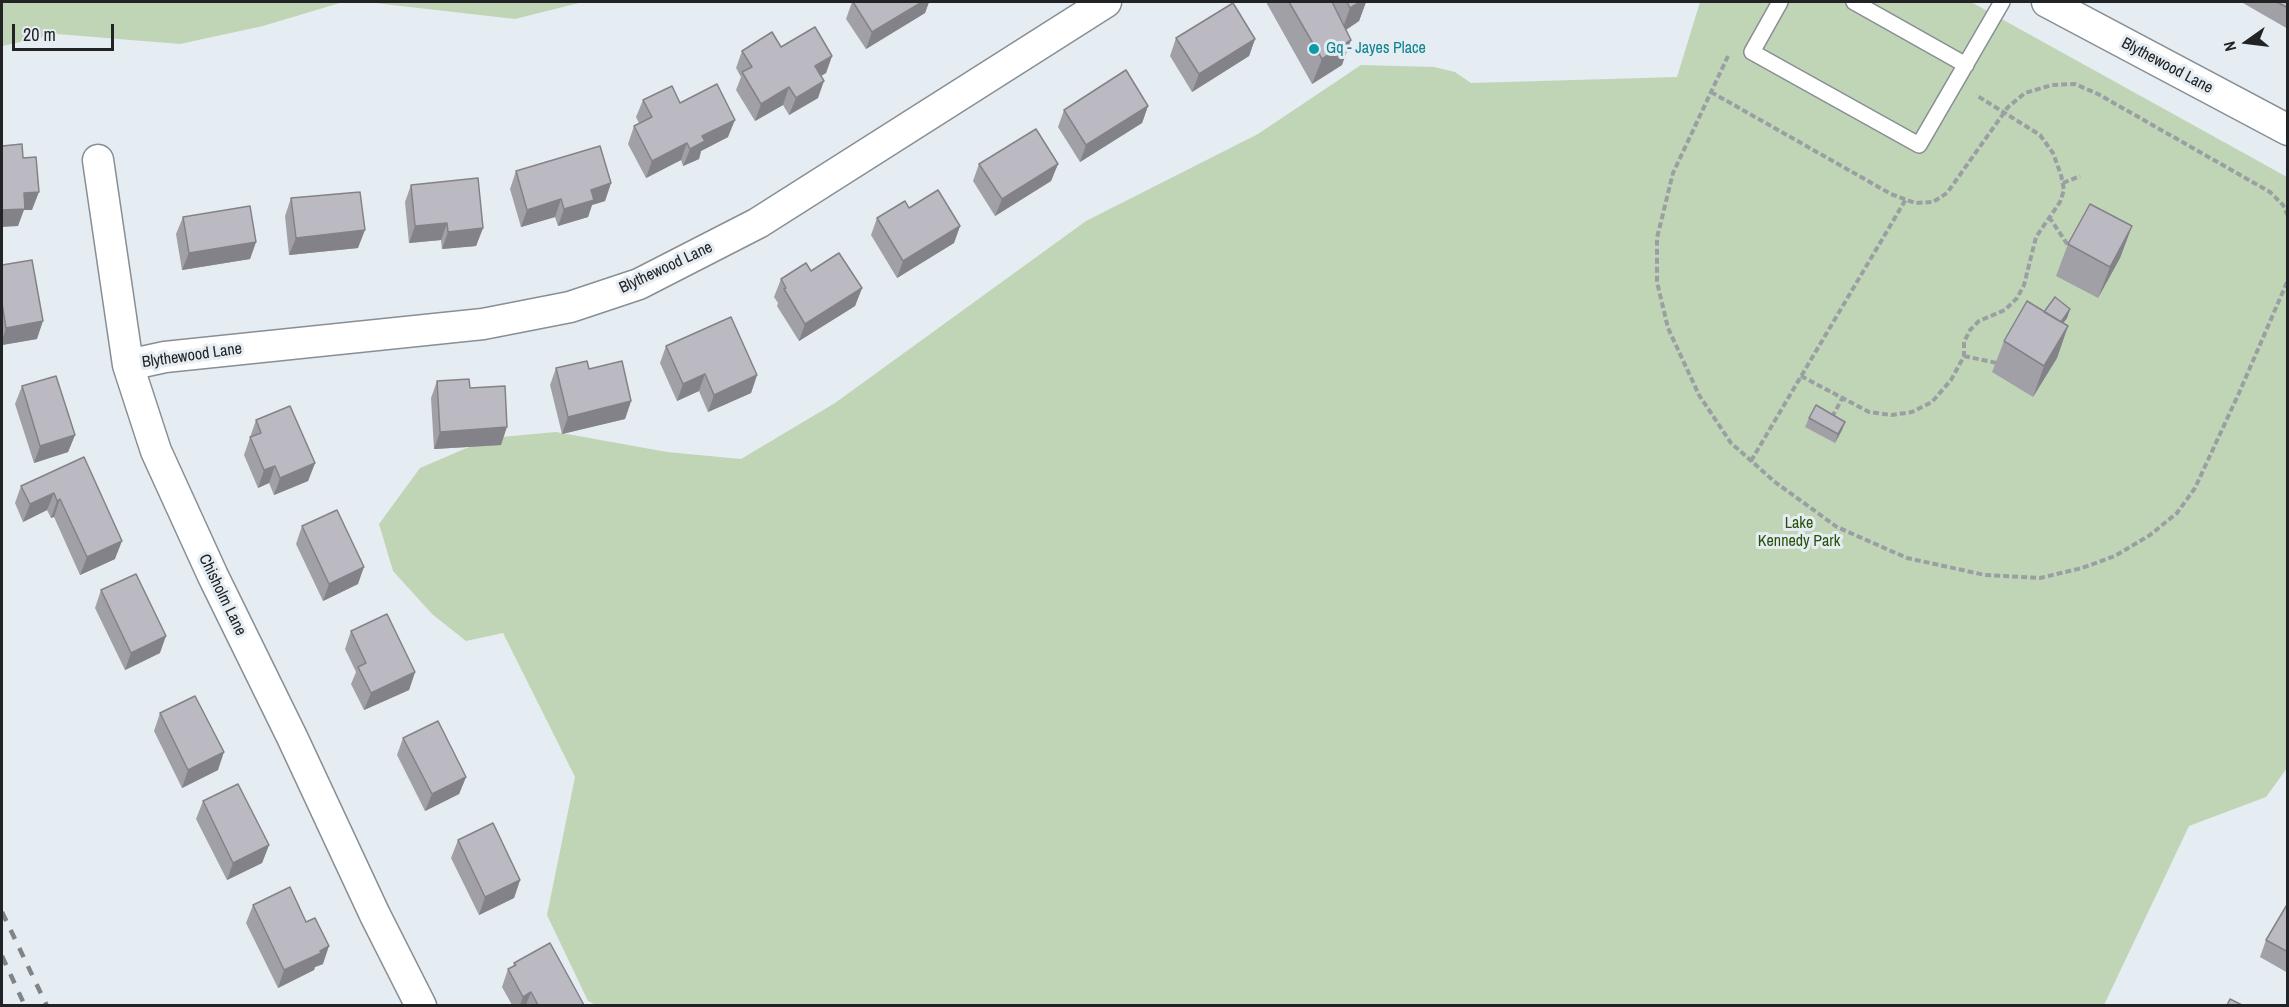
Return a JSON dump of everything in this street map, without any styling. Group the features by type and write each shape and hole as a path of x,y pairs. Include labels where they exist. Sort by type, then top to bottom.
{"street":[{"name":"Blythewood Lane","path":"128,365 165,357 483,324 570,307 639,284 758,223 1106,2"},
{"name":"Blythewood Lane","path":"2047,2 2288,130"},
{"name":"Chisholm Lane","path":"98,160 128,365 156,451 213,576 292,737 375,915 421,1005"}],"lane":[{"path":"1780,2 1752,52 1919,145 2002,2"},
{"path":"1854,2 1966,65"}],"path":[{"path":"1730,52 1673,173 1657,238 1657,282 1668,328 1699,395 1731,443 1775,482 1837,527 1907,558 1985,575 2040,578 2082,568 2115,556 2150,536 2176,513 2195,488 2240,393 2288,280"},
{"path":"1802,376 1869,412 1892,415 1912,412 1932,402 1951,380 1964,356 1964,342 1970,330 1979,321 2005,310 2017,298 2024,285 2036,237 2060,202 2064,190 2053,153 2040,135 1956,82"},
{"path":"1711,92 1892,194 1915,203 1933,202 1947,193 2003,113 2025,93 2052,85 2075,84 2098,94 2270,192 2283,205 2288,216"},
{"path":"2063,183 2080,176"},
{"path":"1751,461 1906,199"},
{"path":"2049,217 2071,248"},
{"path":"1964,356 1997,363"},
{"path":"1828,423 1842,397"}],"green space":[{"path":"2,2 343,2 263,26 180,44 57,34 2,46"},
{"path":"366,2 583,2 515,19"},
{"name":"Lake Kennedy Park","path":"1700,2 1971,2 2287,177 2287,768 2266,797 2189,826 2104,1005 596,1005 588,1001 547,915 575,777 503,633 466,641 432,614 393,571 379,524 420,468 490,438 556,432 667,452 741,459 835,403 1086,221 1258,134 1361,65 1434,67 1455,72 1471,83 1677,77"}],"building":[{"path":"853,2 922,2 872,32"},
{"path":"1289,2 1332,2 1351,40 1322,59"},
{"path":"1347,2 1360,2 1350,8"},
{"path":"2277,2 2288,2 2288,8"},
{"path":"1233,3 1255,39 1199,74 1176,38"},
{"path":"815,27 832,56 815,66 824,81 796,98 789,87 761,104 742,72 752,67 742,51 772,32 781,47"},
{"path":"1126,70 1148,106 1086,145 1064,110"},
{"path":"717,84 735,120 702,136 705,141 690,149 687,143 652,161 634,126 652,117 643,100 672,86 680,103"},
{"path":"1036,129 1058,164 1002,199 979,164"},
{"path":"22,144 23,158 36,157 39,192 24,193 25,209 2,210 2,146"},
{"path":"600,146 611,183 591,190 594,200 564,209 561,199 527,210 516,171"},
{"path":"478,178 483,228 448,232 447,223 415,226 411,185"},
{"path":"938,190 960,226 903,261 877,218 905,201 909,208"},
{"path":"360,192 365,230 296,238 291,198"},
{"path":"2090,204 2132,226 2110,267 2068,244"},
{"path":"250,206 256,242 189,253 183,217"},
{"path":"839,253 862,288 805,324 784,289 786,288 781,279 806,263 811,271"},
{"path":"32,260 43,321 6,328 2,303 2,265"},
{"path":"2055,297 2070,309 2061,322 2044,312"},
{"path":"2027,301 2068,326 2044,366 2004,341"},
{"path":"731,317 757,375 714,395 705,374 683,384 666,346"},
{"path":"587,361 589,369 622,361 631,401 568,417 556,368"},
{"path":"56,376 75,435 40,446 22,386"},
{"path":"469,379 470,388 505,386 507,427 440,432 437,381"},
{"path":"1816,405 1845,422 1838,434 1809,418"},
{"path":"290,406 315,463 280,478 275,466 264,470 250,437 261,433 256,420"},
{"path":"84,457 122,541 87,557 60,499 57,501 54,493 30,504 21,486"},
{"path":"337,510 364,567 329,584 302,526"},
{"path":"136,574 166,636 131,653 101,590"},
{"path":"387,614 415,672 371,693 358,667 366,663 351,631"},
{"path":"195,696 224,752 188,770 160,713"},
{"path":"438,721 466,777 432,794 403,738"},
{"path":"238,784 269,845 233,863 203,801"},
{"path":"493,823 520,880 485,897 458,840"},
{"path":"290,887 306,922 315,918 329,946 320,951 321,953 284,970 253,905"},
{"path":"2288,903 2288,952 2266,940"},
{"path":"550,943 584,1005 538,1005 531,992 523,997 508,969 516,965 514,963"},
{"path":"2230,999 2242,1005 2227,1005"}],"railway":[{"path":"2,912 47,1006"},
{"path":"2,956 25,1006"}],"place":[{"name":"Gq - Jayes Place","path":"1314,49"}]}
